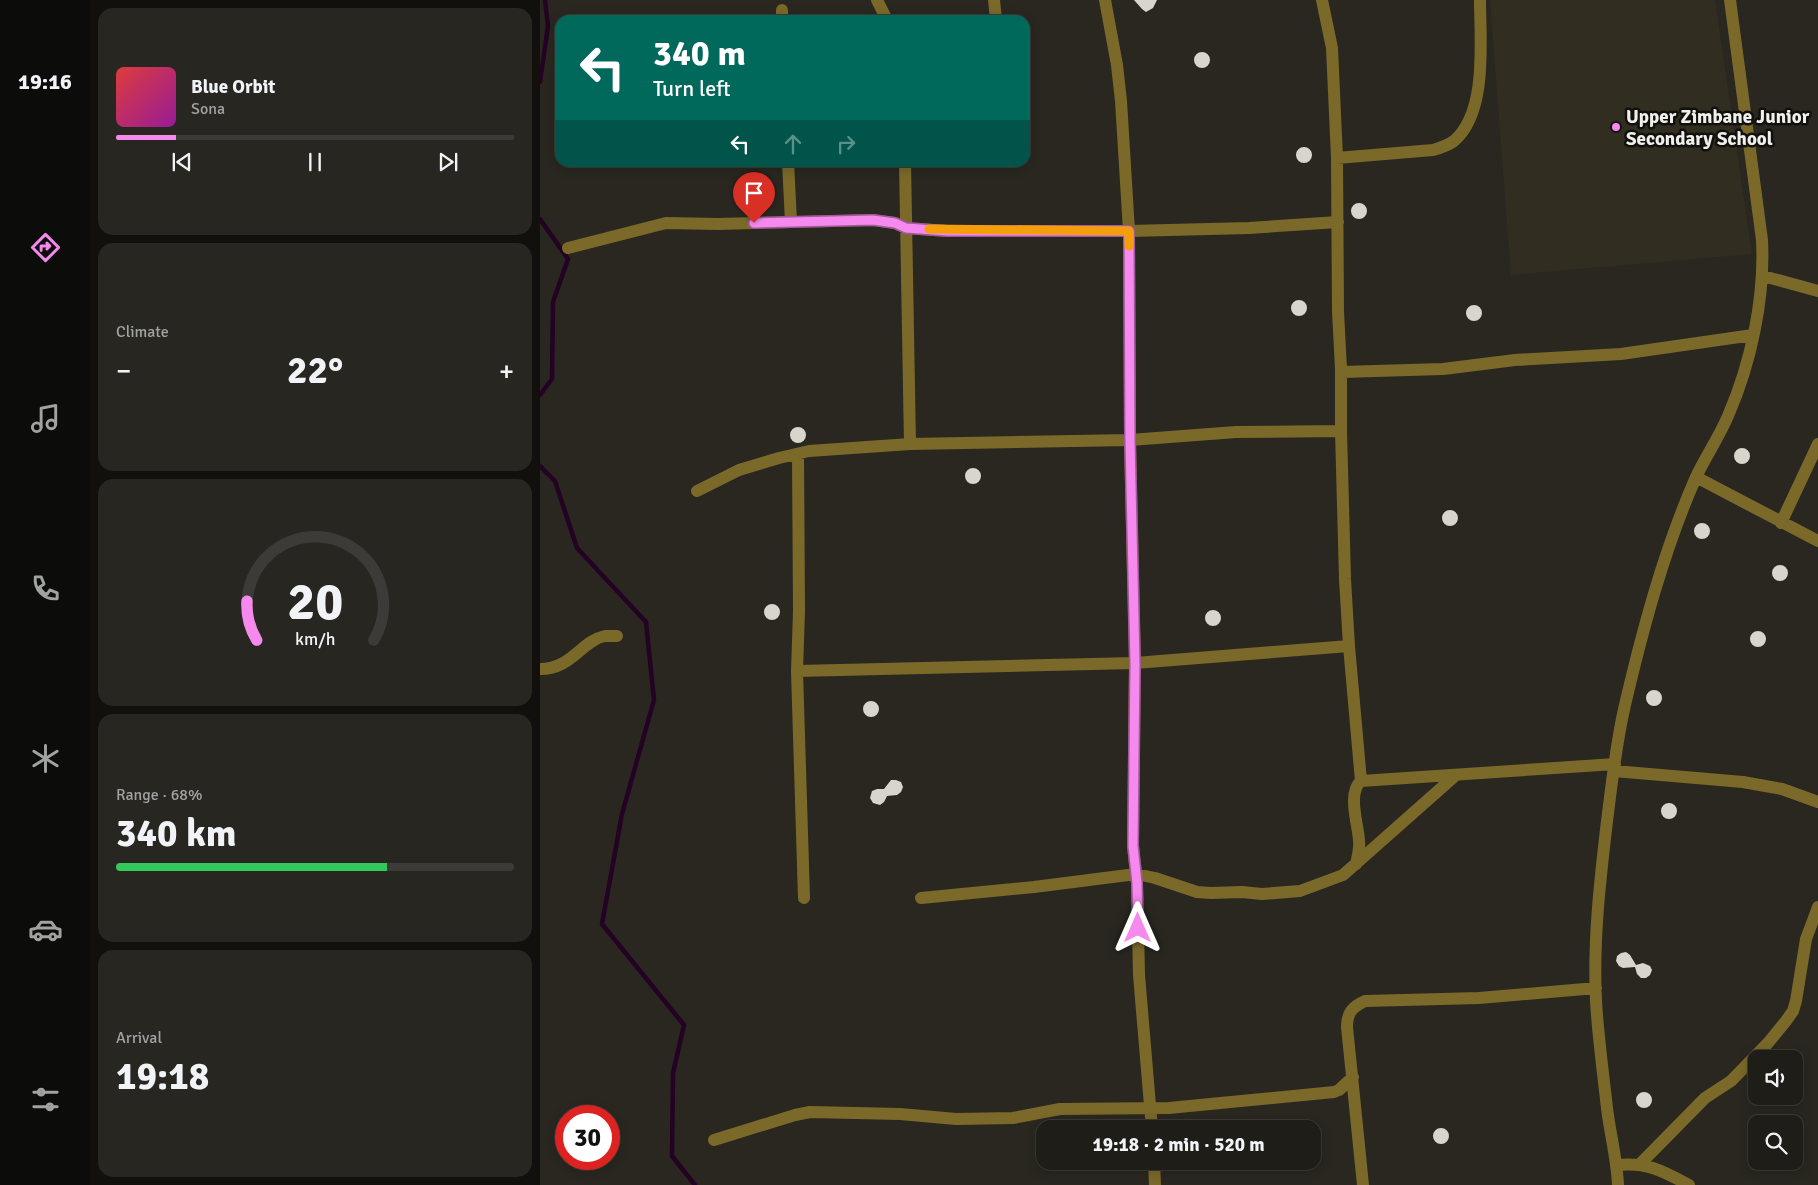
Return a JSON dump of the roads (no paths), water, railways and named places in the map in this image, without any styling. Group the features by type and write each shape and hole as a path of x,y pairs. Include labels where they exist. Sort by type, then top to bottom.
{"street":[{"path":"876,0 884,15"},
{"path":"994,0 996,15"},
{"path":"1106,0 1121,101 1129,231 1130,440 1135,664 1133,846 1136,874 1138,956 1151,1120"},
{"path":"1322,0 1332,48 1337,158 1338,311 1342,372 1341,432 1345,579 1361,781"},
{"path":"1337,158 1432,150 1444,147 1454,141 1471,115 1479,85 1481,62 1480,0"},
{"path":"1618,1185 1617,1165 1607,1109 1596,988 1595,955 1598,894 1614,768 1624,708 1659,575 1696,477 1728,416 1748,358 1762,276 1762,240 1730,0"},
{"path":"788,167 791,222"},
{"path":"905,167 910,444"},
{"path":"568,248 666,224 873,220 895,223 906,228 947,231 1129,231 1249,228 1338,222"},
{"path":"1762,276 1818,291"},
{"path":"1342,372 1443,368 1515,360 1621,354 1753,335"},
{"path":"697,492 739,470 809,451 910,444 1130,440 1236,432 1341,432"},
{"path":"1781,523 1818,444"},
{"path":"798,454 799,611 797,671 804,898"},
{"path":"1696,477 1818,541"},
{"path":"540,669 555,668 595,640 605,636 617,636"},
{"path":"797,671 1135,664 1349,646"},
{"path":"1356,864 1359,839 1354,794 1358,783 1361,781 1614,768 1743,782 1782,789 1818,802"},
{"path":"921,898 1034,888 1136,874 1155,878 1197,892 1282,894 1300,891 1343,875 1456,775"},
{"path":"1640,1164 1705,1098 1731,1081 1768,1043 1786,1021 1796,1001 1806,939 1818,907"},
{"path":"1363,1185 1347,1019 1352,1008 1365,1000 1480,998 1596,988"},
{"path":"714,1140 810,1112 900,1114 956,1119 1013,1118 1060,1110 1169,1108 1334,1092 1340,1090 1353,1078"},
{"path":"1617,1165 1640,1164 1664,1172 1690,1185"},
{"path":"1155,1170 1156,1185"}],"waterway":[{"path":"540,82 548,26 545,0"},
{"path":"540,219 568,259 553,302 552,379 540,395"},
{"path":"540,466 555,481 577,548 646,622 654,700 622,814 602,924 684,1025 673,1073 672,1156 695,1185"}],"place":[{"name":"Upper Zimbane Junior Secondary School","path":"1616,127"}]}
